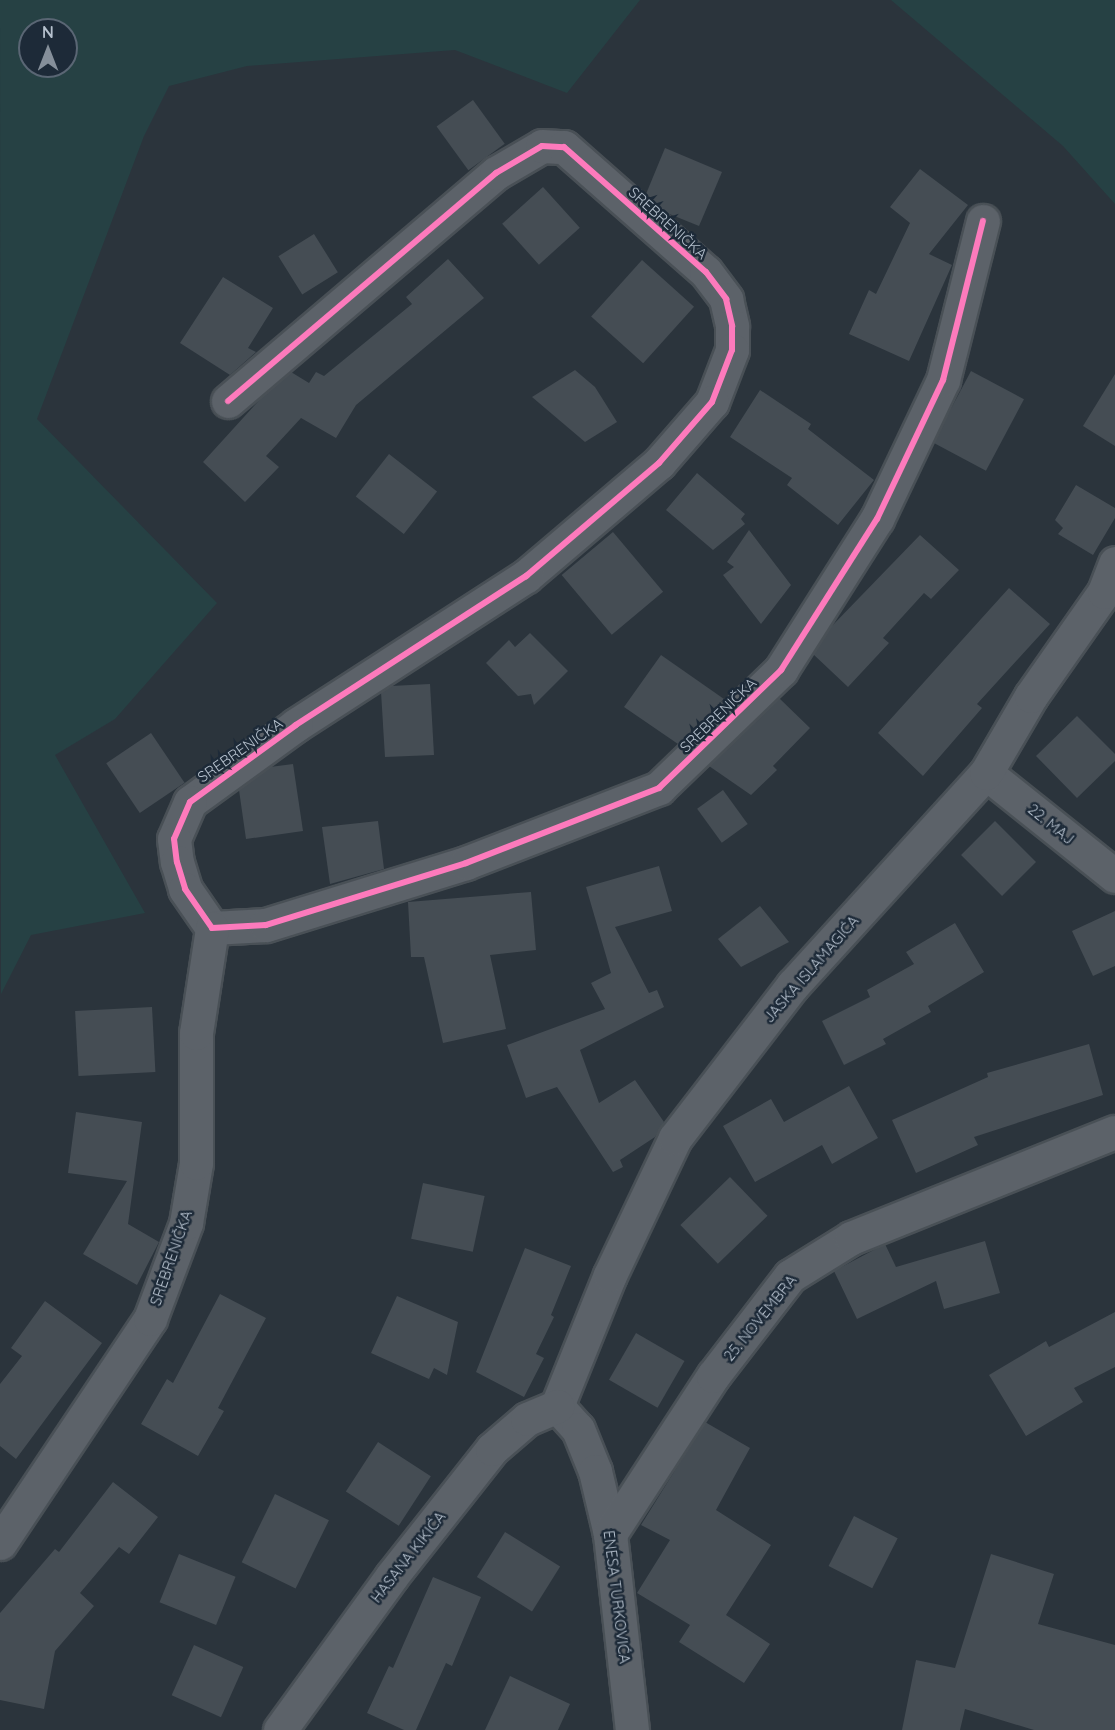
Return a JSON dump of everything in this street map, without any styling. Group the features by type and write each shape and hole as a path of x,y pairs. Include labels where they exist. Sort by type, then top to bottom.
{"street":[{"name":"SREBRENIČKA","path":"0,1543 150,1319 186,1223 196,1163 196,1033 212,928 185,889 177,861 174,839 190,802 296,725 526,576 658,463 712,402 732,350 732,326 726,299 706,272 564,147 542,146 496,173 228,401"},
{"name":"SREBRENIČKA","path":"212,928 266,925 444,870 659,788 781,670 877,519 943,380 983,221"},
{"name":"JASKA ISLAMAGIĆA","path":"557,1406 610,1275 675,1138 793,985 986,773 1031,696 1104,592 1115,563"},
{"name":"22. MAJ","path":"986,773 1115,876"},
{"name":"25. NOVEMBRA","path":"610,1534 713,1376 790,1276 851,1238 1115,1132"},
{"name":"ENESA TURKOVIĆA","path":"557,1406 578,1429 595,1471 610,1534 632,1730"},
{"name":"HASANA KIKIĆA","path":"280,1730 392,1576 492,1449 527,1419 557,1406"}],"green space":[{"path":"0,0 640,0 567,93 455,50 247,66 169,86 144,136 37,419 217,603 115,719 55,755 145,913 31,935 1,994"},
{"path":"891,0 1115,0 1115,204 1063,146"}],"building":[{"path":"473,100 505,144 468,170 437,126"},
{"path":"665,148 722,172 699,226 667,213 646,194"},
{"path":"920,169 968,205 929,254 952,265 909,361 849,334 869,290 876,294 910,223 890,207"},
{"path":"543,187 580,228 539,265 502,224"},
{"path":"314,234 338,272 302,294 278,256"},
{"path":"448,259 484,298 356,405 336,438 301,418 266,456 279,467 245,502 203,462 263,396 291,372 309,383 316,372 324,376 412,304 406,297"},
{"path":"642,260 694,307 643,363 591,316"},
{"path":"223,277 273,308 248,348 256,352 230,375 180,343"},
{"path":"575,370 595,387 617,422 585,442 532,397"},
{"path":"971,371 1024,399 986,471 933,443"},
{"path":"1115,374 1115,446 1083,426"},
{"path":"760,390 811,424 808,429 874,480 838,525 787,485 792,478 730,437"},
{"path":"389,454 437,492 404,534 356,497"},
{"path":"697,473 745,514 741,519 745,524 713,550 666,510"},
{"path":"1076,485 1115,508 1115,518 1093,555 1058,534 1063,528 1055,520"},
{"path":"749,530 791,585 761,624 723,575 734,567 727,562"},
{"path":"613,532 663,592 612,635 562,575"},
{"path":"920,535 959,570 931,599 924,593 883,638 889,643 848,687 813,654 829,629"},
{"path":"1009,588 1050,624 977,704 982,708 923,776 878,733"},
{"path":"530,633 568,671 534,705 531,694 518,696 486,663 509,640 515,647"},
{"path":"661,655 724,699 678,744 624,707"},
{"path":"430,684 434,755 385,757 381,692 391,686"},
{"path":"779,698 810,728 773,766 777,770 751,795 709,766"},
{"path":"1077,716 1115,754 1115,761 1077,798 1036,756"},
{"path":"151,733 185,783 140,813 106,763"},
{"path":"293,764 303,831 246,839 239,790 270,767"},
{"path":"723,790 748,824 722,843 697,809"},
{"path":"378,821 384,869 330,884 322,827"},
{"path":"995,821 1036,862 1002,896 961,855"},
{"path":"659,866 672,911 615,927 649,993 657,990 664,1007 580,1050 599,1103 635,1080 664,1122 655,1137 620,1160 623,1167 613,1172 557,1087 526,1098 507,1045 605,1009 591,983 611,973 586,887"},
{"path":"531,892 536,950 490,955 506,1029 443,1043 424,957 411,957 408,902"},
{"path":"760,906 789,942 741,967 718,939"},
{"path":"1115,911 1115,966 1093,976 1072,931"},
{"path":"955,923 984,972 928,1006 931,1012 883,1039 886,1044 844,1065 822,1021 870,997 867,990 914,964 906,952"},
{"path":"152,1007 155,1072 79,1076 75,1011"},
{"path":"1089,1044 1103,1095 974,1137 978,1145 916,1173 892,1120 988,1077 987,1073"},
{"path":"849,1086 878,1138 832,1164 822,1145 755,1182 723,1126 771,1099 784,1122"},
{"path":"76,1112 142,1122 128,1224 159,1242 137,1285 83,1254 127,1181 68,1173"},
{"path":"730,1177 768,1216 718,1264 680,1225"},
{"path":"423,1183 485,1196 473,1252 411,1239"},
{"path":"985,1241 1000,1293 944,1309 936,1281 857,1319 834,1271 885,1244 896,1267"},
{"path":"525,1248 571,1266 551,1315 554,1317 536,1354 544,1358 524,1397 476,1372"},
{"path":"220,1294 266,1318 218,1408 224,1411 198,1456 141,1424 167,1379 173,1383"},
{"path":"397,1296 458,1322 447,1375 434,1368 429,1379 371,1353"},
{"path":"45,1301 102,1343 16,1459 0,1446 0,1384 22,1356 11,1348"},
{"path":"1115,1312 1115,1367 1074,1388 1083,1402 1026,1436 989,1375 1046,1341 1049,1347"},
{"path":"636,1333 684,1361 657,1408 609,1380"},
{"path":"705,1422 750,1448 716,1510 771,1545 726,1615 770,1644 744,1683 679,1642 690,1625 637,1593 670,1540 641,1525"},
{"path":"378,1442 431,1476 399,1526 346,1491"},
{"path":"113,1482 158,1517 129,1554 119,1547 80,1593 94,1606 55,1651 44,1709 0,1700 0,1613 55,1549 59,1552"},
{"path":"275,1494 329,1520 296,1589 242,1562"},
{"path":"854,1516 898,1538 872,1588 829,1566"},
{"path":"505,1532 560,1566 532,1611 477,1577"},
{"path":"179,1554 236,1577 216,1625 160,1602"},
{"path":"991,1554 1054,1574 1038,1624 1115,1645 1115,1730 1034,1730 965,1709 960,1730 902,1730 916,1660 955,1668"},
{"path":"433,1577 481,1597 452,1666 446,1663 416,1730 404,1730 367,1713 389,1666 393,1668"},
{"path":"194,1645 243,1667 221,1717 172,1695"},
{"path":"510,1676 570,1704 558,1730 485,1730"}],"cycle path":[{"path":"228,401 496,173 542,146 564,147 706,272 726,299 732,326 732,350 712,402 659,463 526,576 296,725 190,802 174,839 177,862 185,889 212,928 266,925 466,863 659,788 781,670 877,519 943,380 983,221"}]}
